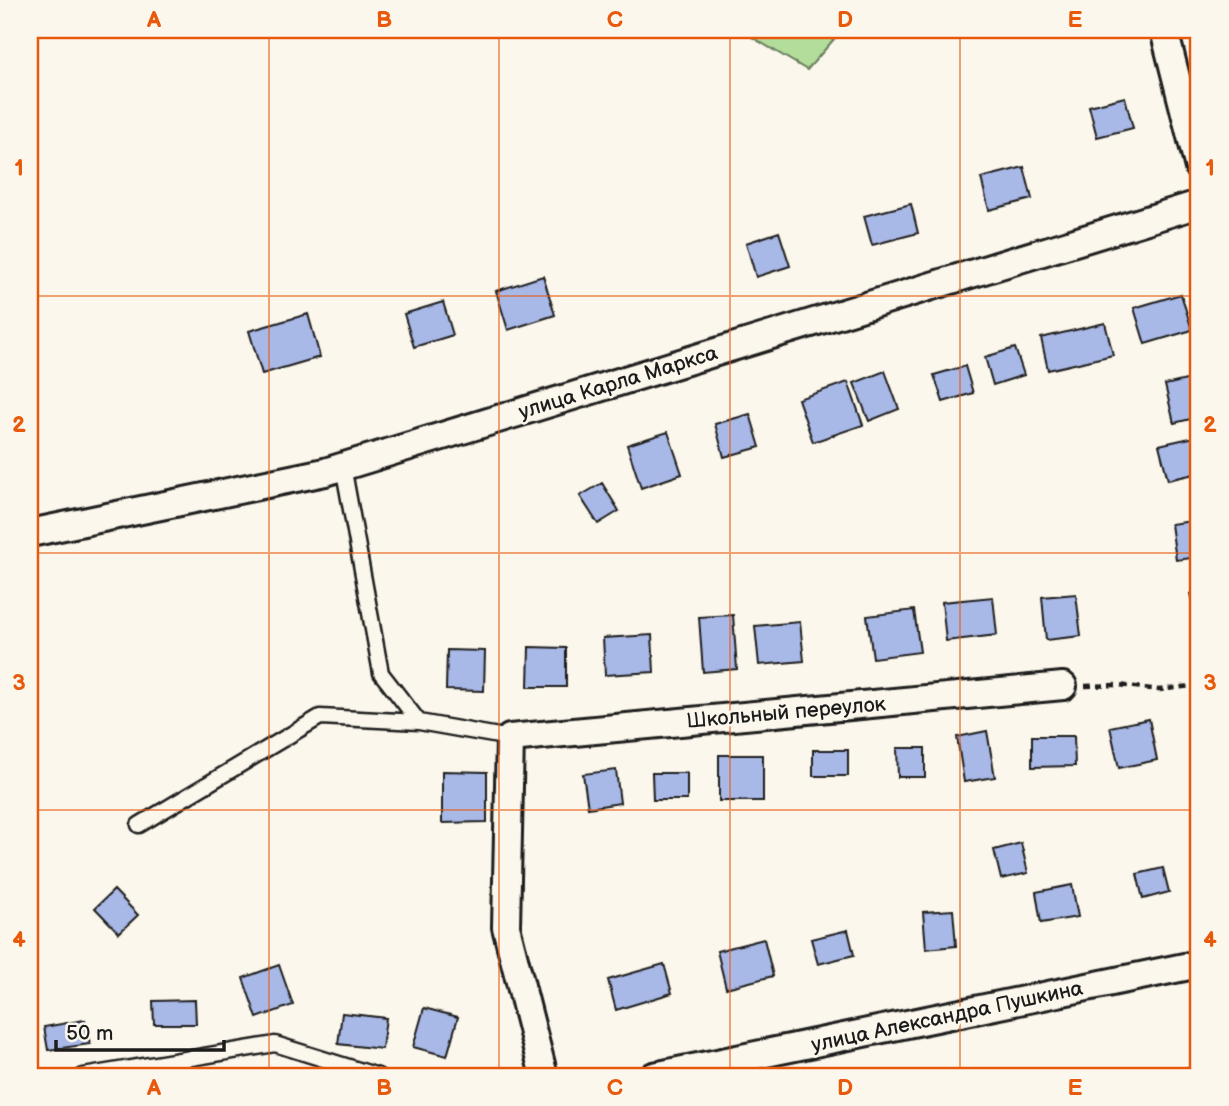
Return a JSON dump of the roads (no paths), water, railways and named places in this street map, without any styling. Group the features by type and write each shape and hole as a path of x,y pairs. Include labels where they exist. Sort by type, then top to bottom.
{"street":[{"path":"1164,30 1199,167"},
{"name":"улица Карла Маркса","path":"30,533 325,472 1199,204"},
{"name":"Школьный переулок","path":"510,738 1063,687"},
{"path":"510,738 506,927 544,1076"},
{"name":"улица Александра Пушкина","path":"654,1076 1199,964"}],"lane":[{"path":"343,466 381,673 419,722"},
{"path":"139,825 320,717 419,722 510,738"},
{"path":"83,1076 275,1045 378,1076"}]}
